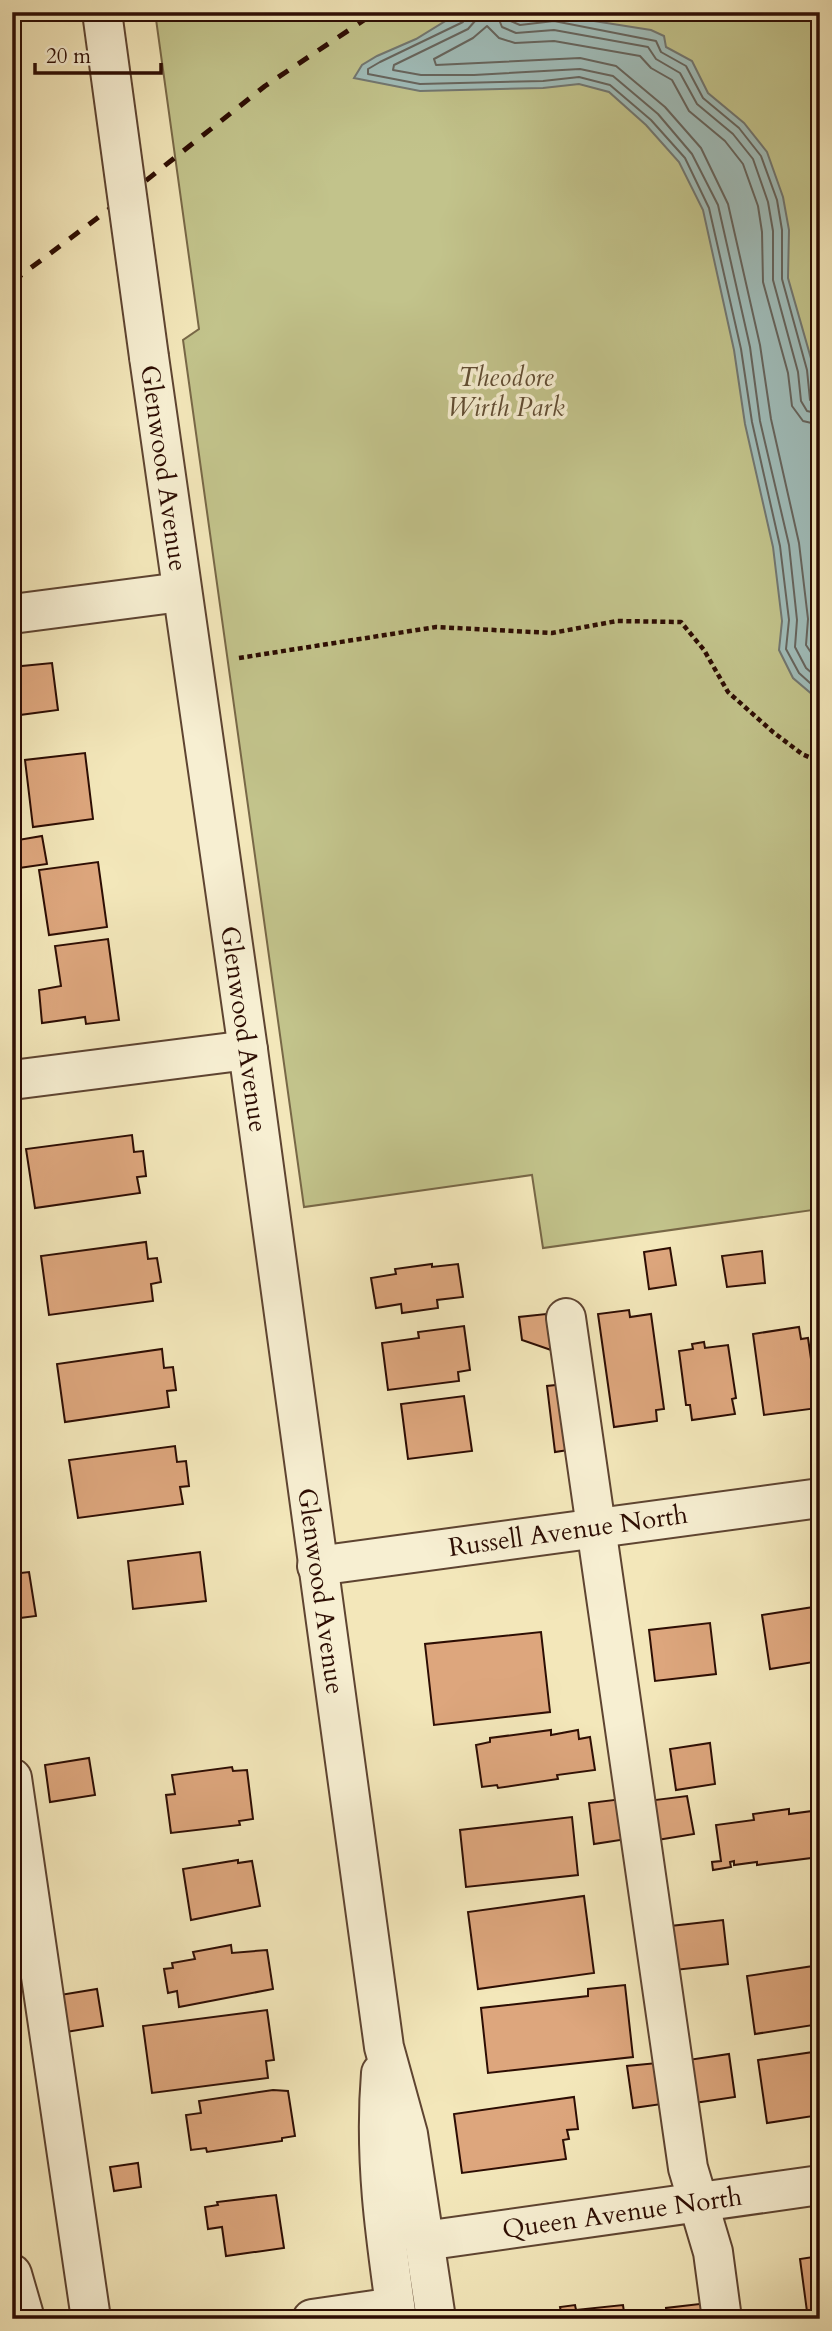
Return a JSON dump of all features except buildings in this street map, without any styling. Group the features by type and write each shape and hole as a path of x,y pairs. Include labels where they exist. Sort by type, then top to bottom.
{"street":[{"name":"Glenwood Avenue","path":"102,12 181,592 248,1050 384,2047 408,2133 436,2319"},
{"path":"12,614 181,592"},
{"path":"12,1080 248,1050"},
{"path":"566,1318 688,2168 713,2252 722,2319"},
{"name":"Russell Avenue North","path":"317,1566 820,1498"},
{"path":"12,1778 91,2319"},
{"name":"Glenwood Avenue","path":"384,2047 377,2121 379,2197 396,2313"},
{"name":"Queen Avenue North","path":"424,2241 820,2185"},
{"path":"12,2274 25,2319"},
{"path":"312,2319 396,2313"}],"path":[{"path":"12,18 24,12"},
{"path":"239,658 436,627 552,633 617,621 681,622 704,650 728,692 773,732 802,754 820,762"}],"green space":[{"name":"Theodore Wirth Park","path":"155,12 820,12 820,1209 543,1248 532,1175 304,1207 183,340 199,329"}],"water":[{"path":"476,12 503,12 519,18 556,15 651,30 664,36 666,47 692,61 708,93 744,123 767,152 783,197 789,230 788,278 814,369 820,426 820,701 793,678 779,650 782,621 773,547 745,424 734,350 703,210 679,162 646,125 609,92 579,84 543,88 420,91 354,78 362,65 377,56 416,39 452,17"}],"railway":[{"path":"12,282 124,198 265,86 376,12"}]}
